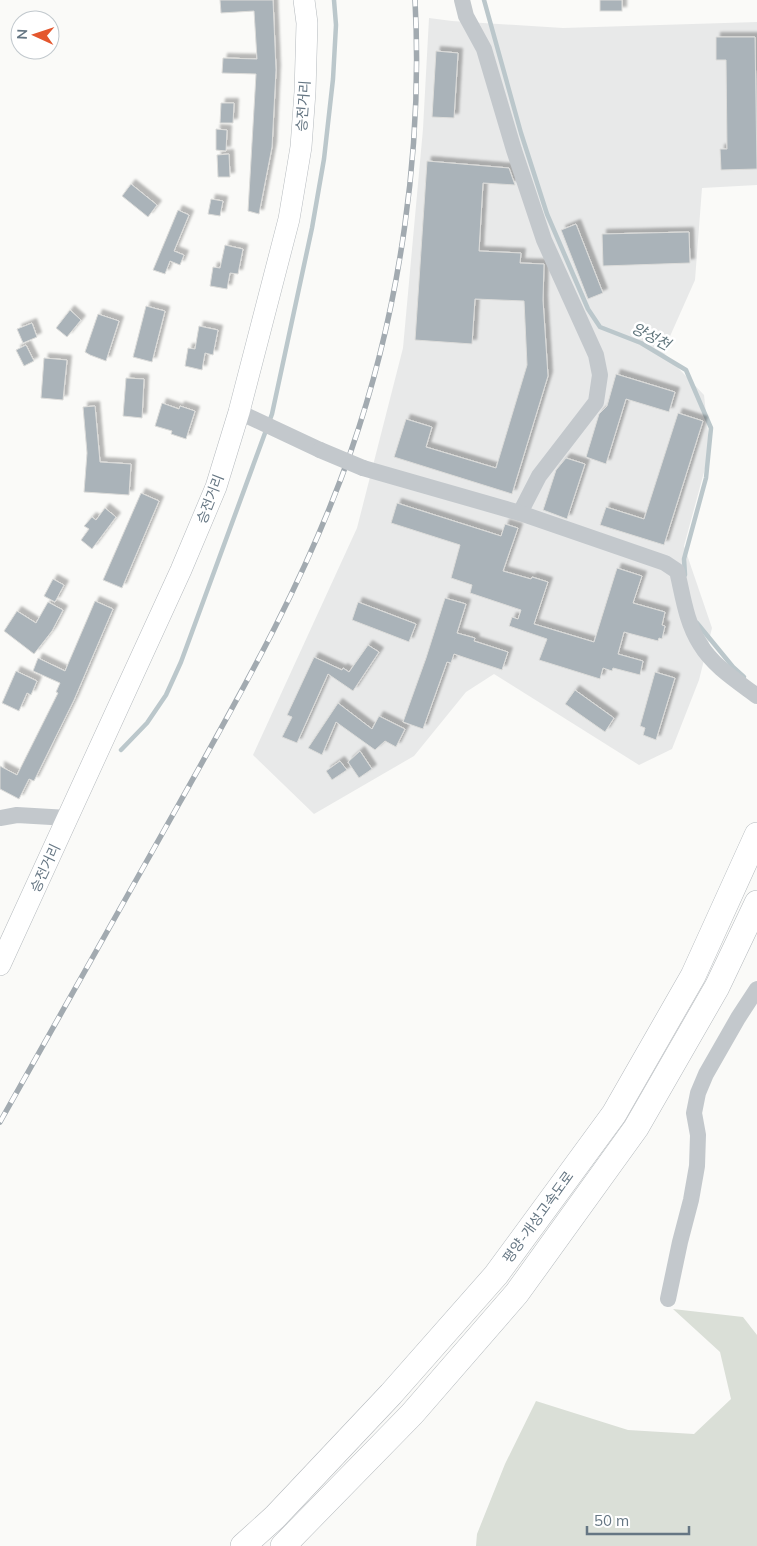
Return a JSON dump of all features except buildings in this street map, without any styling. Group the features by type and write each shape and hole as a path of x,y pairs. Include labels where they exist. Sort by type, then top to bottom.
{"highway":[{"name":"평양-개성고속도로","path":"244,1546 275,1517 391,1394 496,1275 614,1114 693,976 757,834"},
{"name":"평양-개성고속도로","path":"283,1546 412,1414 518,1293 636,1128 717,987 757,903"}],"main road":[{"name":"승전거리","path":"0,965 182,570 216,487 239,412 289,219 301,146 306,77 307,23 304,0"}],"street":[{"path":"462,0 466,16 484,49 514,150 544,240 596,355 600,375 596,402 538,476 520,513"},
{"path":"239,412 363,468 520,513 665,563 677,571 683,603 700,645 716,664 757,696"},
{"path":"0,818 17,815 68,818"},
{"path":"668,1299 697,1166 698,1135 694,1113 698,1093 706,1074 757,989"}],"shaded area":[{"path":"429,18 563,28 757,22 757,185 702,188 695,280 663,352 704,395 710,450 684,546 712,628 699,680 672,749 639,765 494,674 466,692 414,756 314,814 253,755 357,528 403,348 423,129"},
{"path":"673,1309 743,1317 757,1335 757,1546 476,1546 477,1534 505,1464 536,1401 628,1430 694,1434 731,1399 720,1352"}],"waterway":[{"path":"121,750 147,723 166,695 181,662 272,414 312,228 324,159 333,79 336,25 334,0"},
{"name":"양성천","path":"484,0 521,133 547,214 588,309 600,327 641,343 686,370 711,428 706,478 684,559 685,575"},
{"name":"양성천","path":"697,623 733,667 744,677"}],"railway":[{"path":"0,1122 251,674 295,586 334,497 368,397 383,342 395,286 411,171 415,114 417,56 415,0"}]}
